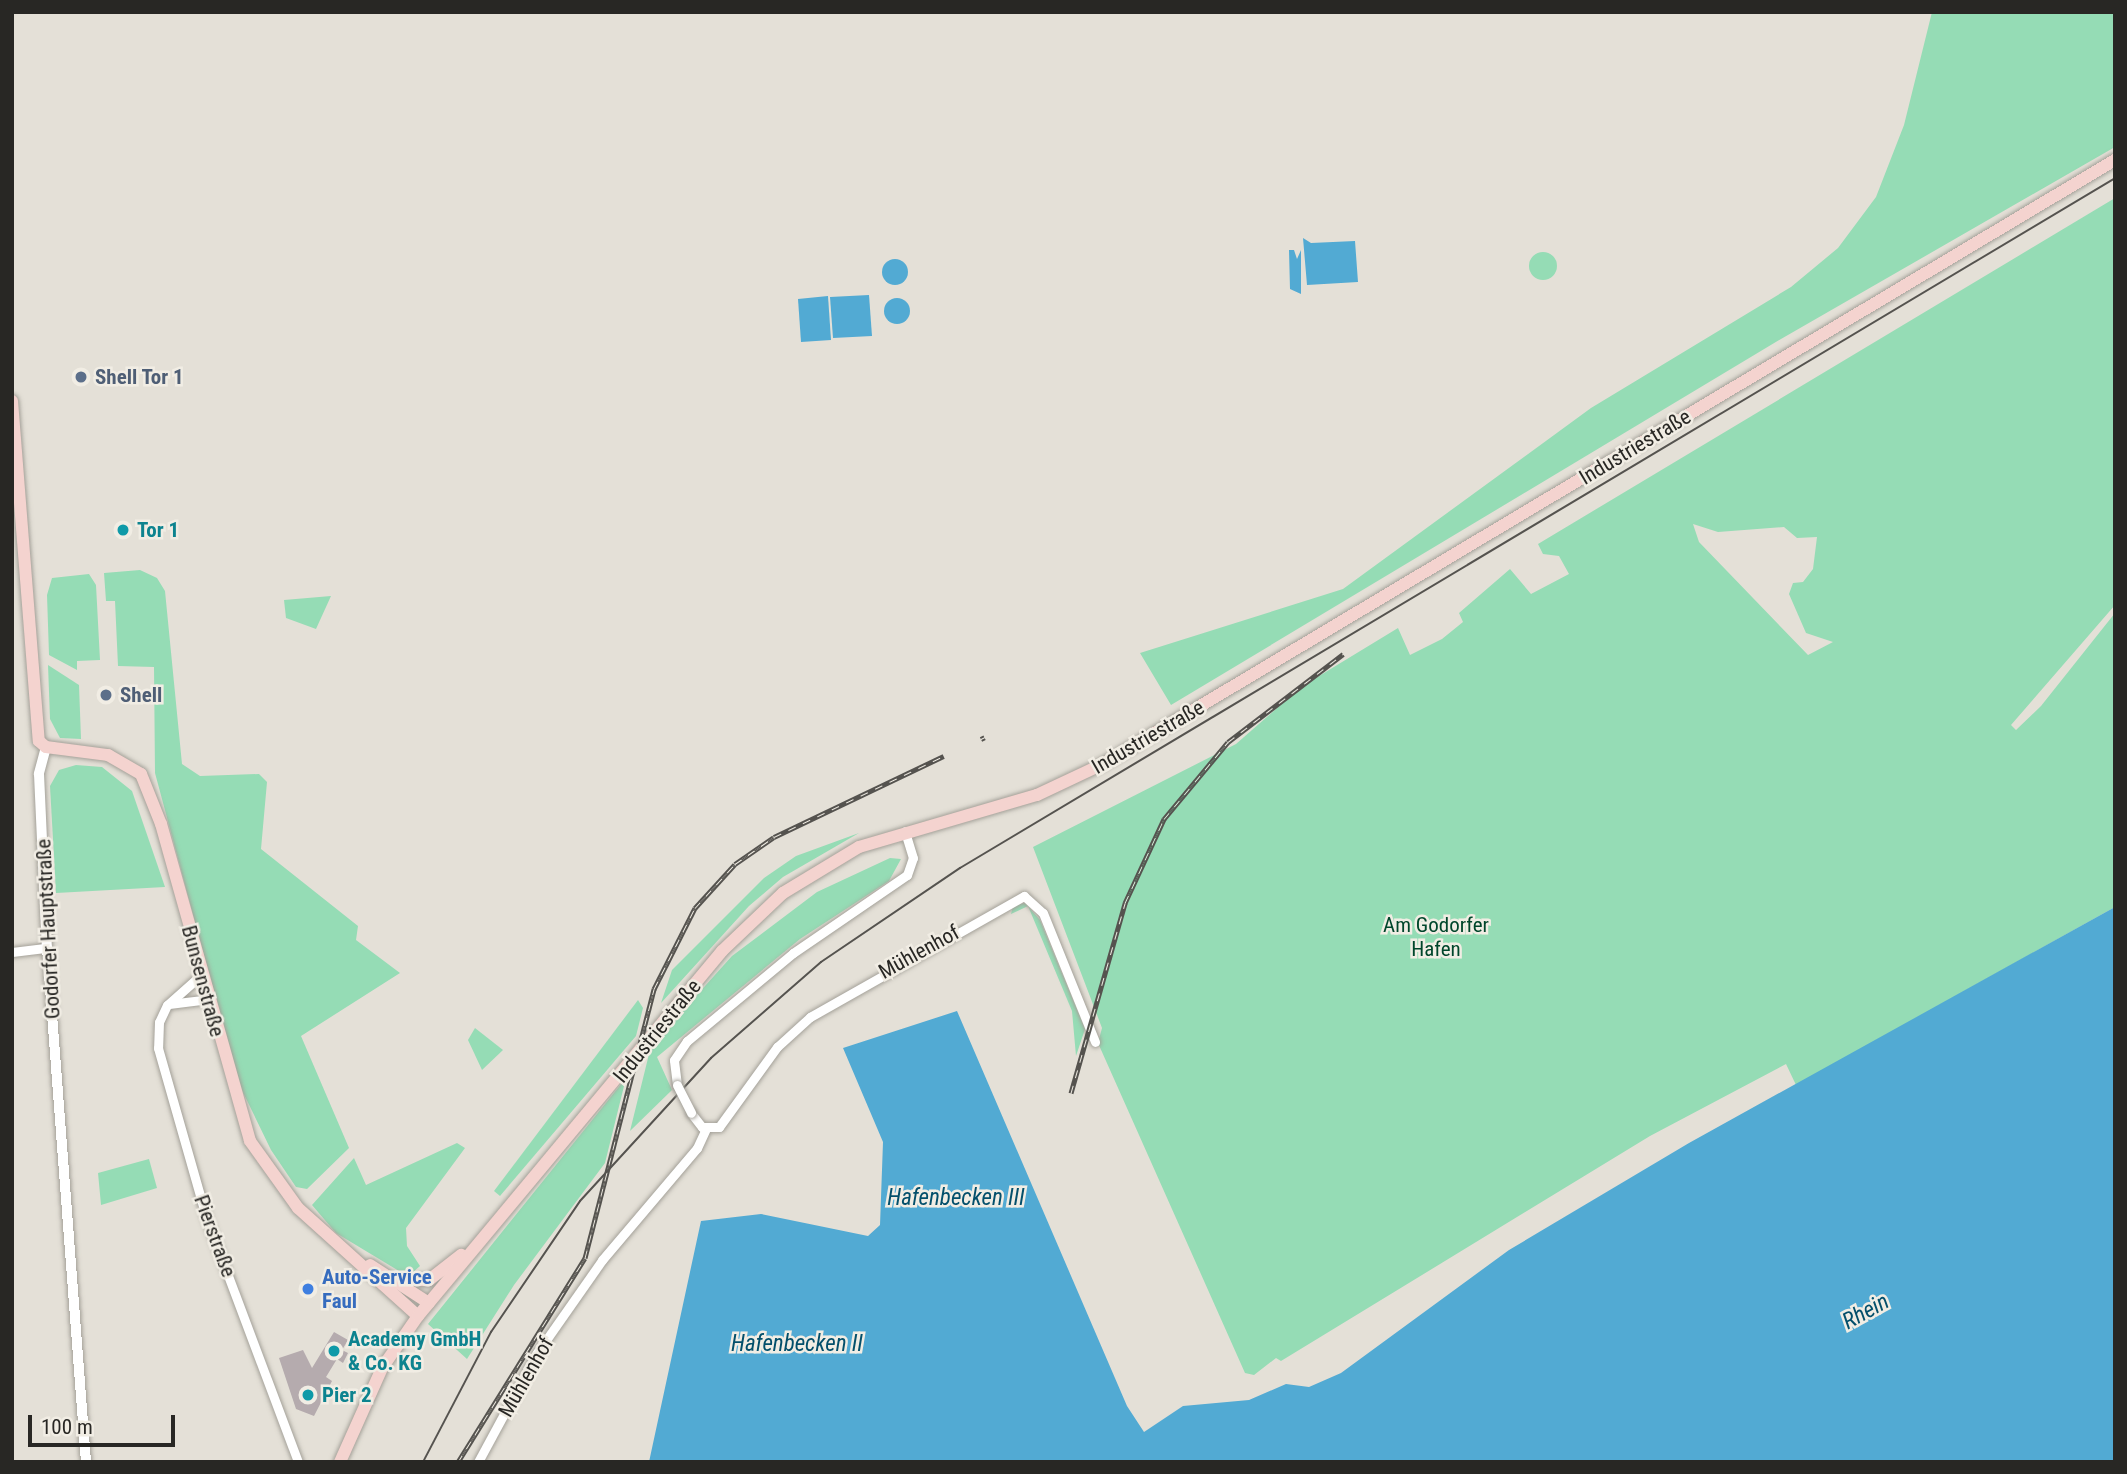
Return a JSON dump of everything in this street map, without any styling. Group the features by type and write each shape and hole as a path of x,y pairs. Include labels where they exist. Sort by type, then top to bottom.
{"main road":[{"name":"Industriestraße","path":"340,1462 382,1368 418,1316 754,917 828,863 905,831 1037,795 1103,764 2115,160"},
{"name":"Godorfer Hauptstraße","path":"12,401 17,500 37,733 46,747"},
{"name":"Bunsenstraße","path":"46,747 108,755 141,774 161,824 207,999 250,1140 298,1208 418,1316"},
{"path":"395,1279 436,1277 481,1240"},
{"name":"Bunsenstraße","path":"348,1252 395,1279 429,1303"}],"street":[{"name":"Godorfer Hauptstraße","path":"46,747 39,774 47,948 86,1462"},
{"path":"706,1129 691,1113 677,1085 674,1060 687,1041 793,953 907,876 913,858 905,831"},
{"name":"Mühlenhof","path":"478,1462 537,1353 706,1129 726,1121 777,1047 810,1017 1017,898 1038,904 1095,1042"},
{"path":"12,952 47,948"},
{"path":"167,1005 201,975"},
{"path":"167,1005 207,999"},
{"name":"Pierstraße","path":"167,1005 159,1021 158,1048 189,1164 298,1462"}],"green space":[{"path":"1932,12 2115,12 2115,147 1781,339 1171,705 1140,653 1343,589 1591,408 1791,287 1838,248 1876,197 1904,125"},
{"name":"Am Godorfer Hafen","path":"2115,198 2115,605 2011,725 2016,730 2041,706 2115,613 2115,907 1796,1085 1786,1064 1650,1136 1281,1361 1276,1358 1254,1375 1245,1373 1098,1043 1102,1028 1033,847 1236,744 1301,687 1398,628 1410,655 1442,639 1463,622 1459,613 1510,569 1531,594 1569,574 1559,556 1543,554 1538,544","holes":["1693,524 1718,532 1784,527 1797,538 1817,537 1813,569 1803,582 1793,583 1789,594 1806,633 1833,642 1808,655 1699,542"]},
{"path":"1543,252 1553,256 1557,266 1553,276 1543,280 1533,276 1529,266 1533,256"},
{"path":"140,570 157,578 165,591 182,764 200,776 259,774 267,782 261,849 358,926 356,940 400,973 301,1036 349,1148 307,1189 296,1187 271,1150 238,1082 155,773 154,667 118,666 115,601 106,601 104,573"},
{"path":"89,574 96,585 100,660 77,661 77,670 49,655 47,595 52,578"},
{"path":"331,596 316,629 286,618 284,600"},
{"path":"48,665 79,685 81,739 60,738 50,719"},
{"path":"76,765 102,767 132,791 165,887 56,893 50,786 59,770"},
{"path":"859,833 783,877 749,906 661,1003 672,970 764,878 796,856"},
{"path":"890,858 901,859 889,881 800,939 657,1057 672,1090 630,1131 651,1046 732,956 817,892"},
{"path":"1025,903 1028,906 1011,914 1013,906"},
{"path":"1028,907 1040,920 1085,1029 1076,1056 1072,1011"},
{"path":"638,1000 643,1008 636,1036 500,1196 494,1191"},
{"path":"475,1028 503,1050 482,1070 468,1040"},
{"path":"626,1078 605,1163 514,1285 467,1359 428,1324"},
{"path":"457,1143 465,1148 406,1228 407,1246 420,1266 412,1273 399,1271 336,1233 312,1205 354,1158 366,1185"},
{"path":"149,1159 157,1188 101,1205 98,1173"}],"water":[{"path":"1303,238 1311,243 1355,241 1358,282 1307,285"},
{"path":"1289,250 1294,250 1297,259 1301,250 1301,294 1290,289"},
{"path":"895,259 904,263 908,272 904,281 895,285 886,281 882,272 886,263"},
{"path":"869,295 872,336 833,338 830,297"},
{"path":"828,296 831,340 801,342 798,299"},
{"path":"897,298 906,302 910,311 906,320 897,324 888,320 884,311 888,302"},
{"path":"2115,907 2115,1462 649,1462 701,1221 761,1214 868,1236 880,1225 883,1142 843,1048 957,1011 1127,1406 1144,1432 1183,1406 1249,1400 1286,1384 1309,1387 1341,1373 1509,1250 1689,1143"}],"building":[{"name":"Pier 2","path":"334,1332 348,1340 342,1350 348,1353 343,1363 337,1359 326,1377 332,1381 314,1416 296,1409 279,1358 303,1350 312,1368"}],"tram line":[{"path":"423,1462 491,1332 580,1201 711,1058 821,962 960,868 2115,178"}],"railway":[{"path":"1071,1093 1125,903 1164,819 1228,742 1343,654"},
{"path":"981,739 985,737"},
{"path":"458,1462 585,1258 654,989 695,908 735,864 774,837 944,756"}],"place":[{"name":"Shell Tor 1","path":"81,377"},
{"name":"Tor 1","path":"123,530"},
{"name":"Shell","path":"106,695"},
{"name":"Auto-Service Faul","path":"308,1289"},
{"name":"Academy GmbH & Co. KG","path":"334,1351"},
{"name":"Pier 2","path":"308,1395"}],"water label":[{"name":"Hafenbecken III","path":"956,1198"},
{"name":"Rhein","path":"1866,1312"},
{"name":"Hafenbecken II","path":"797,1344"}]}
